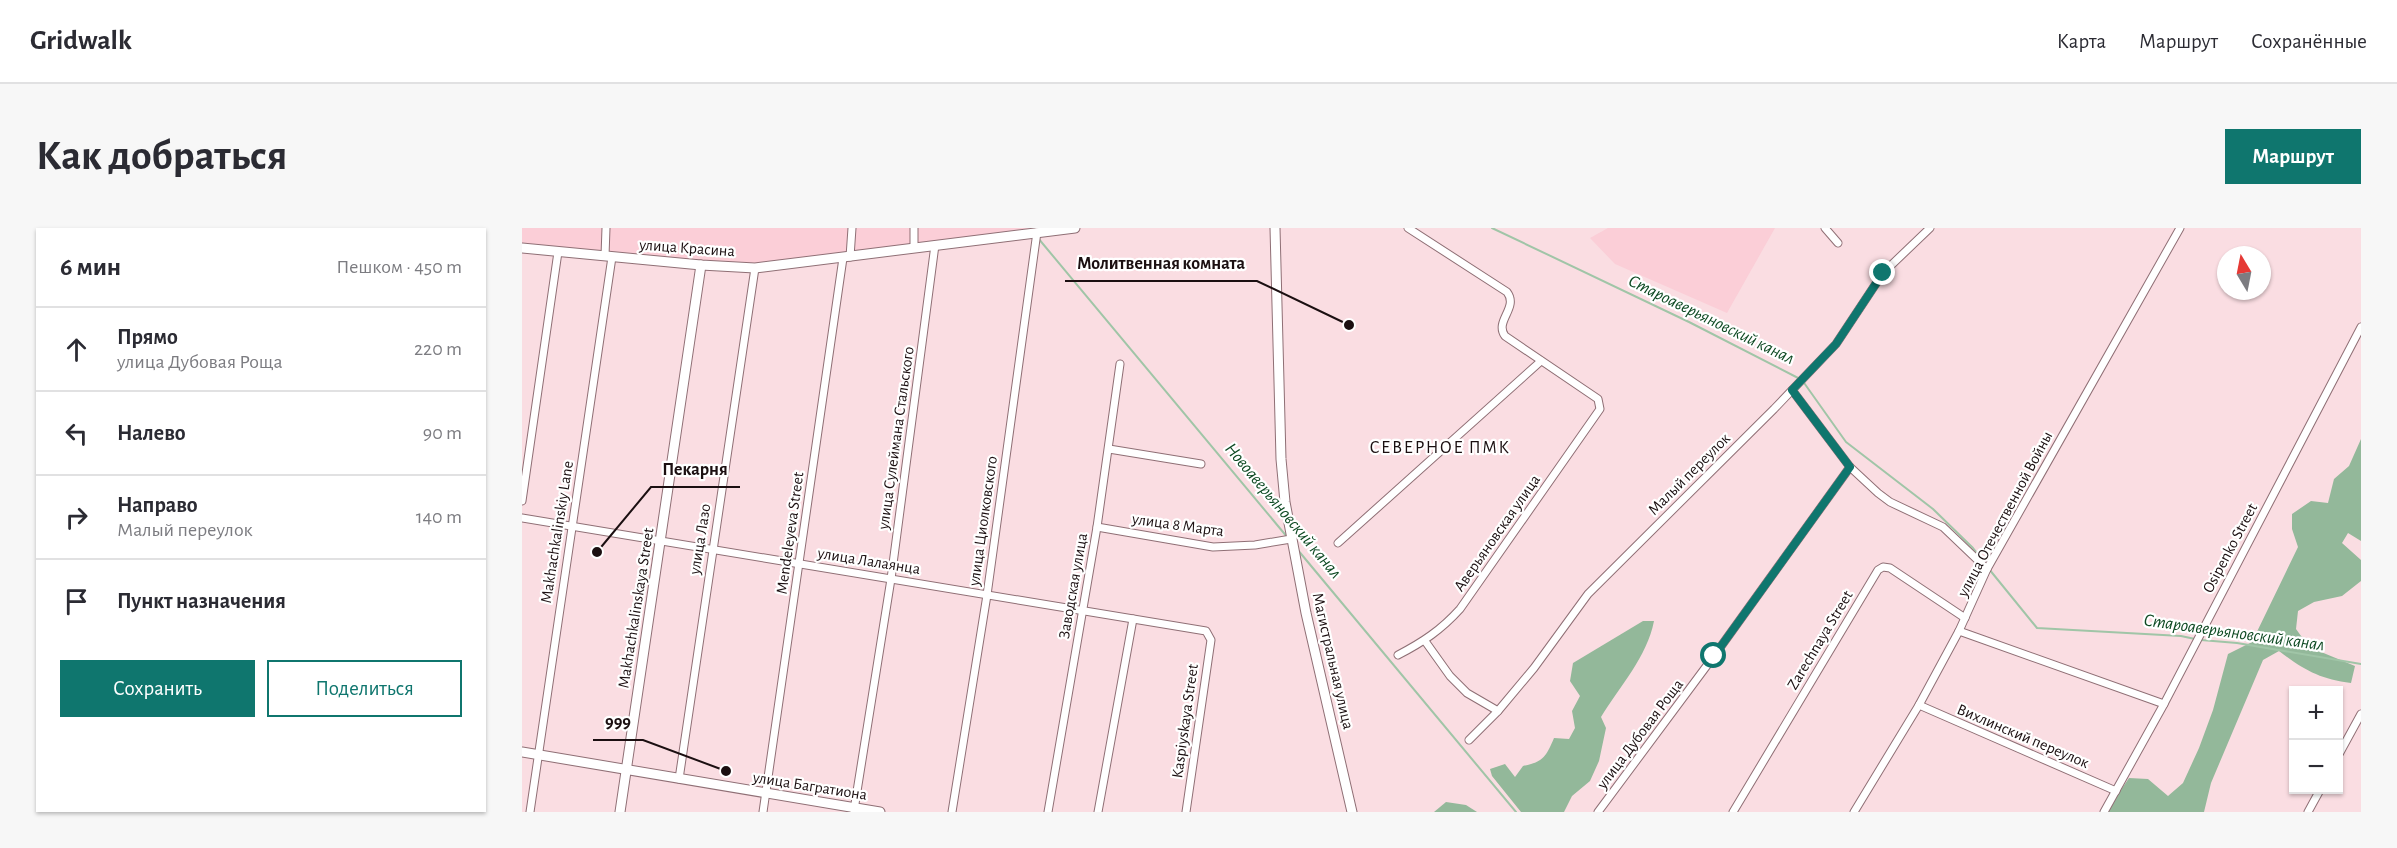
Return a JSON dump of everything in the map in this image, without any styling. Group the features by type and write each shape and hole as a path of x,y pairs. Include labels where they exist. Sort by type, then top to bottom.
{"street":[{"name":"Makhachkalinskiy Lane","path":"530,812 572,526 608,256 606,228"},
{"path":"846,258 852,228"},
{"path":"914,228 914,248"},
{"name":"улица Красина","path":"522,248 701,265 755,267 846,258 1075,228"},
{"name":"Магистральная улица","path":"1275,228 1281,459 1291,539 1352,812"},
{"path":"1338,543 1541,361 1501,331 1501,325 1511,305 1511,297 1507,292 1408,228"},
{"path":"1825,228 1838,243"},
{"name":"Малый переулок","path":"1469,740 1498,711 1534,668 1588,594 1836,344 1883,273 1930,228"},
{"name":"улица Отечественной Войны","path":"1854,812 1919,705 1959,631 1987,569 2180,228"},
{"name":"улица Циолковского","path":"952,812 987,595 1037,232"},
{"name":"улица Сулеймана Стальского","path":"854,810 891,579 935,245"},
{"path":"522,501 558,252"},
{"name":"Mendeleyeva Street","path":"763,812 846,258"},
{"name":"Makhachkalinskaya Street","path":"620,812 701,265"},
{"name":"улица Лазо","path":"679,779 755,267"},
{"name":"Osipenko Street","path":"2104,812 2164,704 2361,327"},
{"name":"Аверьяновская улица","path":"1398,655 1442,629 1460,609 1600,409 1598,399 1541,361"},
{"name":"Заводская улица","path":"1048,812 1097,527 1120,364"},
{"path":"1792,390 1850,467 1890,502 1943,527 1987,569"},
{"path":"1109,448 1201,464"},
{"name":"улица Дубовая Роща","path":"1598,812 1850,467"},
{"name":"улица Лалаянца","path":"522,518 1206,631 1210,634"},
{"name":"улица 8 Марта","path":"1097,527 1213,547 1256,545 1291,539"},
{"name":"Zarechnaya Street","path":"1733,812 1878,570 1883,567 1890,568 1965,618"},
{"path":"1098,812 1133,619"},
{"path":"1959,631 2164,704"},
{"name":"Kaspiyskaya Street","path":"1185,812 1211,640 1210,634"},
{"path":"1425,641 1450,676 1467,693 1498,711"},
{"name":"Вихлинский переулок","path":"1919,705 2116,791"},
{"path":"2343,747 2361,714"},
{"name":"улица Багратиона","path":"522,752 854,810 880,812"},
{"path":"2308,812 2317,794"}],"shaded area":[{"path":"522,228 1075,228 744,267 522,245"},
{"path":"1608,228 1775,228 1727,313 1615,264 1590,238"}],"green space":[{"path":"2361,439 2361,541 2348,533 2342,543 2361,560 2361,581 2342,596 2314,602 2298,611 2296,629 2309,647 2355,666 2351,683 2313,673 2279,651 2263,660 2211,783 2204,812 2106,812 2129,778 2148,779 2168,796 2183,783 2213,710 2228,654 2252,642 2298,547 2292,529 2292,514 2311,501 2328,503 2334,479 2349,466"},
{"path":"1643,621 1654,621 1639,659 1601,717 1606,728 1599,761 1590,781 1572,796 1564,812 1521,812 1492,776 1490,769 1505,764 1515,777 1523,766 1543,758 1554,738 1569,739 1575,728 1572,711 1580,696 1570,681 1573,663"},
{"path":"1446,802 1466,805 1477,812 1434,812"}],"waterway":[{"name":"Староаверьяновский канал","path":"1492,228 1689,322 1802,380 1846,442 1933,509 1984,562"},
{"name":"Новоаверьяновский канал","path":"1038,238 1288,538"},
{"name":"Новоаверьяновский канал","path":"1297,549 1516,812"},
{"name":"Староаверьяновский канал","path":"1989,569 2037,628 2181,636 2195,639"},
{"name":"Староаверьяновский канал","path":"2201,640 2237,643 2361,664"}],"place":[{"name":"Молитвенная комната","path":"1349,325"},
{"name":"Пекарня","path":"597,552"},
{"name":"999","path":"726,771"}],"district":[{"name":"СЕВЕРНОЕ ПМК","path":"1440,448"}],"route":[{"path":"1714,656 1850,467 1792,390 1836,344 1883,273"}]}
